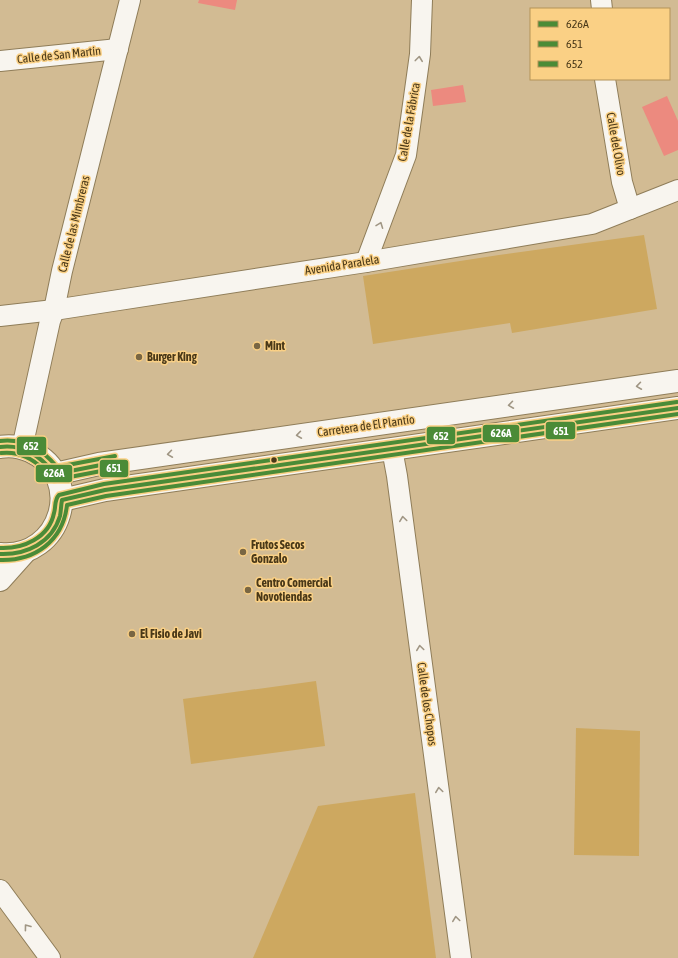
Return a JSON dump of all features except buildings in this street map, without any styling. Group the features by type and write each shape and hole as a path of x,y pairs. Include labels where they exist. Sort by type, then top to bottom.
{"street":[{"name":"Calle de las Mimbreras","path":"22,448 62,271 130,0"},
{"name":"Calle de la Fábrica","path":"366,262 406,155 420,54 422,0"},
{"name":"Calle de San Martín","path":"0,61 118,49"},
{"name":"Calle del Olivo","path":"605,80 622,182 630,209"},
{"name":"Avenida Paralela","path":"0,316 54,310 366,262 592,224 678,190"},
{"name":"Carretera de El Plantío","path":"54,474 107,463 678,381"},
{"path":"62,500 105,490 678,408"},
{"path":"0,447 5,446 22,448 35,454 46,462 60,486 62,500 59,517 52,532 40,545 25,552 10,555 0,554"},
{"name":"Calle de los Chopos","path":"392,449 397,476 461,958"},
{"path":"0,580 25,552"},
{"path":"0,890 50,958"}],"shaded area":[{"path":"199,0 237,0 235,10 198,3"},
{"path":"463,85 466,102 433,106 431,90"},
{"path":"667,96 678,121 678,150 664,156 642,107"},
{"path":"644,235 657,309 512,333 510,323 373,344 363,276"},
{"path":"316,681 325,746 191,764 183,699"},
{"path":"576,728 640,731 639,856 574,855"},
{"path":"415,793 436,958 253,958 318,806"}],"transit line":[{"name":"652","path":"0,548 9,548 26,544 41,535 51,522 55,511 56,499 59,495 104,484 677,402"},
{"name":"626A","path":"0,554 10,554 28,550 37,546 44,540 56,525 60,516 62,500 105,490 678,408"},
{"name":"651","path":"0,560 25,557 36,553 45,546 60,529 67,505 106,496 678,414"},
{"name":"652","path":"0,441 17,441 32,446 45,455 57,467 115,456"},
{"name":"626A","path":"0,447 17,447 24,449 37,457 55,474 116,462"},
{"name":"651","path":"1,453 19,454 29,458 54,480 117,468"}],"place":[{"name":"Mint","path":"257,346"},
{"name":"Burger King","path":"139,357"},
{"name":"Frutos Secos Gonzalo","path":"243,552"},
{"name":"Centro Comercial Novotiendas","path":"248,590"},
{"name":"El Fisio de Javi","path":"132,634"}]}
